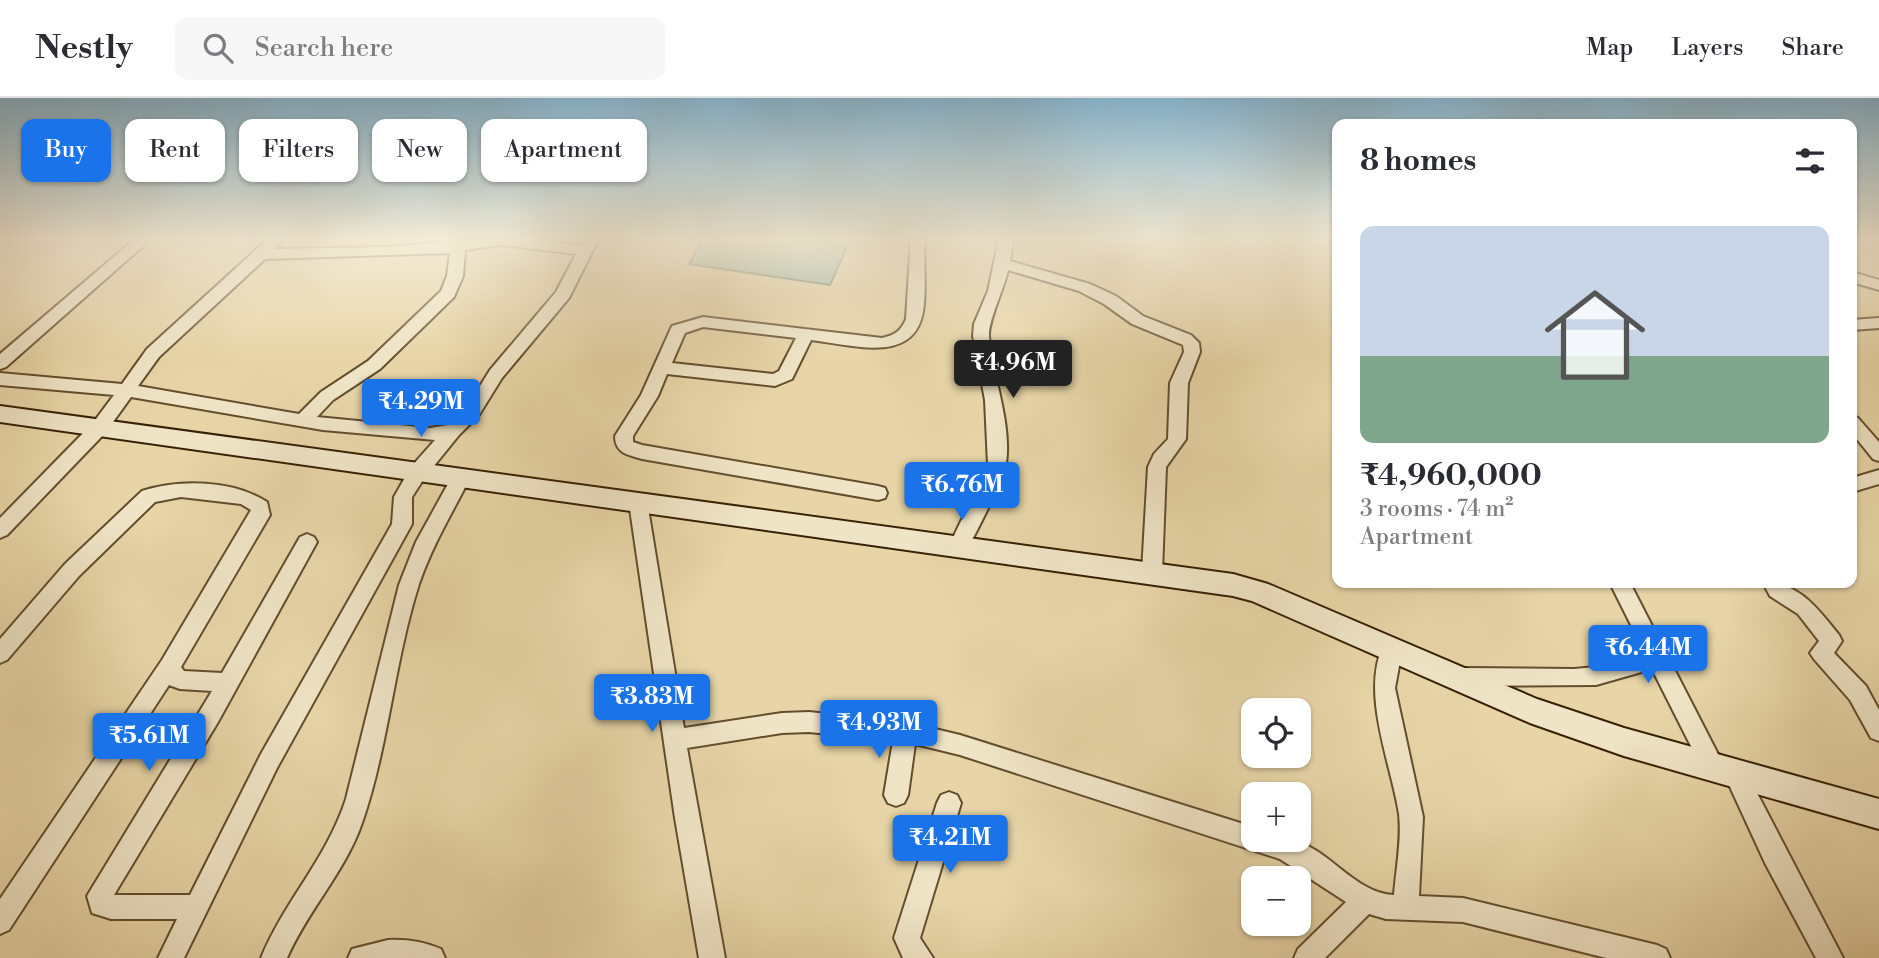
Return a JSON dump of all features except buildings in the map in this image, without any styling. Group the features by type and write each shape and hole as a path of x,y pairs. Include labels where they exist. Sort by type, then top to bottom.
{"main road":[{"path":"0,414 1203,579 1258,592 1530,710 1624,742 1879,814"}],"street":[{"path":"0,363 98,278"},
{"path":"0,530 99,428 141,367 168,337 233,278"},
{"path":"303,420 327,396 374,365 448,293 454,278"},
{"path":"171,958 270,761 402,524 403,497 418,472 453,430 473,411 496,374 563,294 571,278"},
{"path":"878,493 629,449 624,444 624,436 644,405 678,330 695,323 882,343 900,341 907,336 915,323 914,278"},
{"path":"959,546 997,466 994,400 981,336 982,324 999,278"},
{"path":"1057,278 1094,292 1140,321 1172,332 1191,343 1192,352 1179,383 1177,439 1158,459 1152,572"},
{"path":"1857,278 1879,285"},
{"path":"1857,325 1879,323"},
{"path":"661,368 775,380 786,375 806,334"},
{"path":"0,379 125,390 303,420 430,433 453,430"},
{"path":"1857,428 1879,454"},
{"path":"1857,484 1879,477"},
{"path":"274,958 293,917 333,860 347,833 358,799 410,585 426,542 461,478"},
{"path":"0,654 72,570 149,496 181,490 245,498 260,508 260,515 170,666 0,921"},
{"path":"638,502 712,958"},
{"path":"195,907 111,907 101,904 99,896 228,683 307,542"},
{"path":"1623,588 1658,658 1774,855 1830,958"},
{"path":"1776,588 1805,608 1832,641 1821,653 1858,693 1879,731"},
{"path":"1391,650 1384,688 1411,817 1406,906"},
{"path":"1453,676 1574,678 1609,673 1658,658"},
{"path":"170,666 172,675 180,680 228,683"},
{"path":"675,740 782,723 809,722 906,732 960,745 1241,835"},
{"path":"896,795 906,732"},
{"path":"920,958 913,952 907,938 949,803"},
{"path":"1291,852 1365,900 1386,907 1452,909 1496,916 1657,958"},
{"path":"1307,958 1365,900"},
{"path":"361,958 394,951 414,951 432,958"}],"water":[{"path":"784,278 833,278 830,285"}]}
